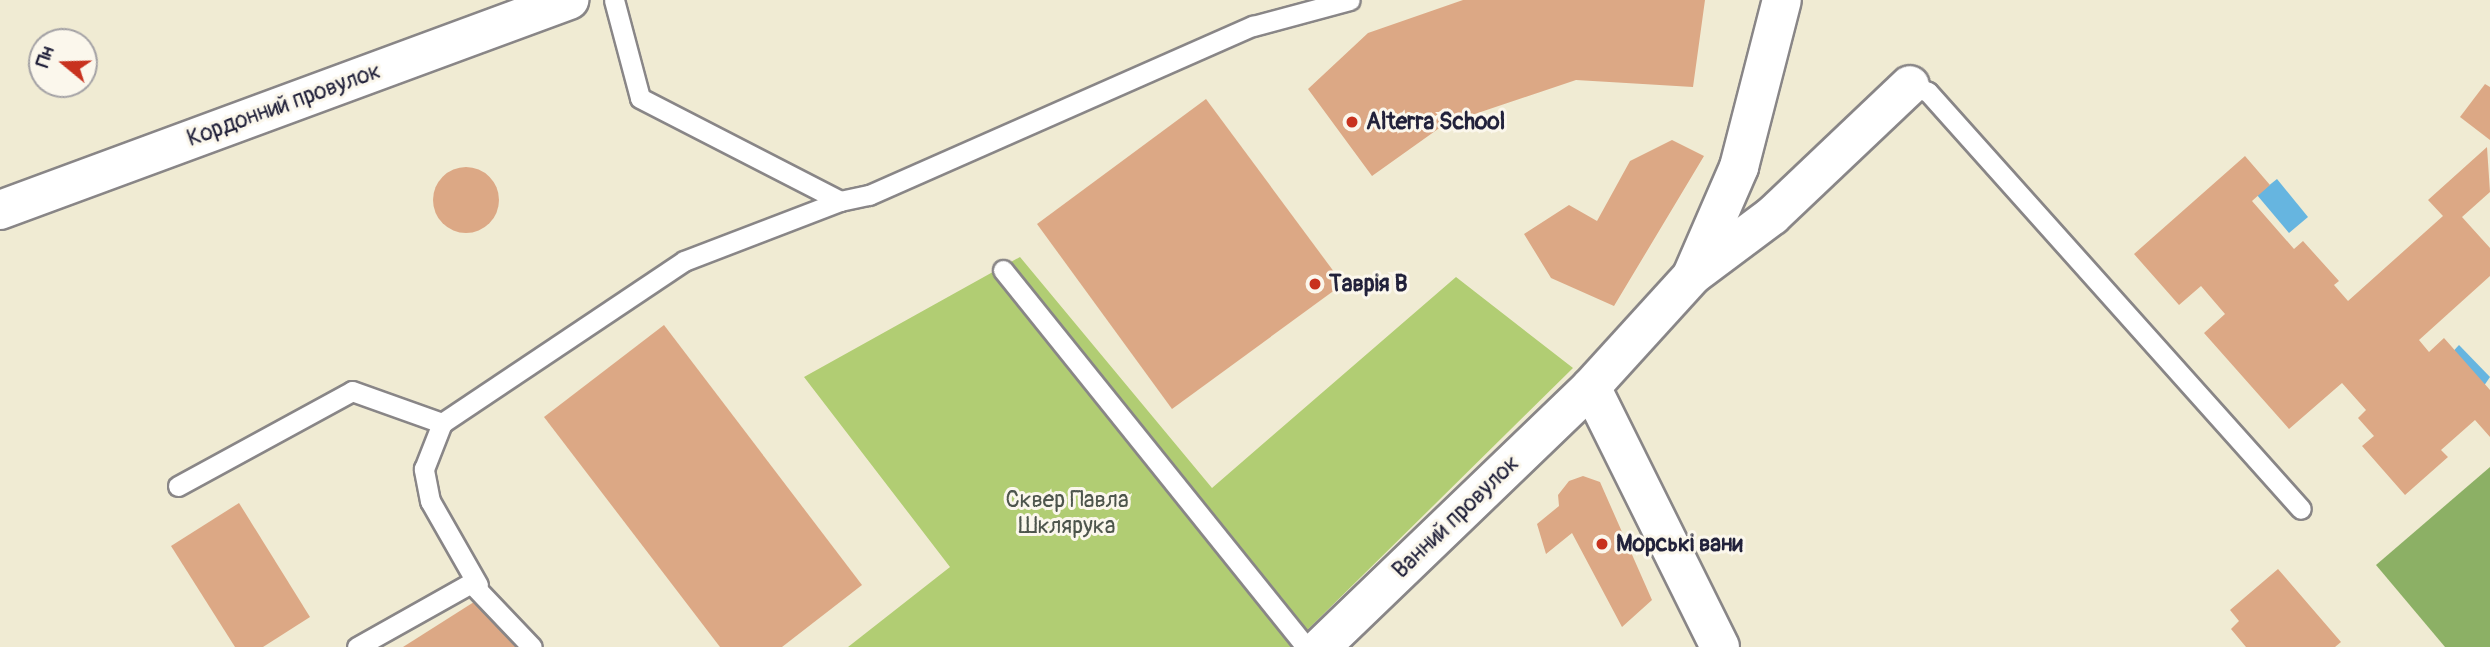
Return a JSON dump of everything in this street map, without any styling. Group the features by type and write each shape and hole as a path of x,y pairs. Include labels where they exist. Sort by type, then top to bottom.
{"street":[{"name":"Кордонний провулок","path":"0,210 569,0"},
{"name":"Ванний провулок","path":"1693,275 1740,167 1782,0"},
{"name":"Ванний провулок","path":"1321,647 1591,387 1693,275 1772,216 1910,85"},
{"path":"1591,387 1720,647"}],"lane":[{"path":"614,0 640,99 839,201"},
{"path":"532,647 478,585 430,501 424,469 442,423 684,261 839,201 869,195 1253,26 1350,0"},
{"path":"1910,85 1928,92 2301,509"},
{"path":"1003,270 1306,647"},
{"path":"178,486 352,391 442,423"},
{"path":"357,647 455,587 478,585"}],"green space":[{"name":"Сквер Павла Шклярука","path":"1020,257 1212,488 1456,277 1573,368 1290,647 848,647 950,567 804,377"},
{"path":"2490,467 2490,647 2445,647 2376,565"}],"water":[{"path":"2277,179 2308,217 2289,233 2257,195"},
{"path":"2459,345 2490,377 2479,393 2446,359"}],"building":[{"path":"1463,0 1705,0 1693,87 1576,80 1445,124 1372,176 1308,89 1368,33"},
{"path":"2485,84 2490,87 2490,140 2460,117"},
{"path":"1206,99 1343,284 1172,409 1037,224"},
{"path":"1672,140 1704,156 1614,306 1551,278 1524,234 1569,205 1597,221 1630,161"},
{"path":"2487,147 2490,192 2462,217 2490,248 2490,276 2419,340 2429,352 2444,338 2490,390 2490,437 2475,420 2441,450 2448,457 2405,495 2362,446 2374,436 2358,418 2366,410 2342,383 2289,429 2204,333 2225,314 2201,286 2179,305 2134,254 2245,156 2270,185 2252,201 2294,249 2303,241 2339,281 2334,285 2348,301 2443,216 2428,200"},
{"path":"472,167 490,176 497,187 497,213 490,224 479,231 460,233 442,224 435,213 433,194 442,176 453,169"},
{"path":"664,325 862,585 782,647 720,647 544,417"},
{"name":"Морські вани","path":"1583,476 1600,482 1652,600 1622,627 1572,533 1546,554 1537,524 1559,506 1558,495 1569,481"},
{"path":"239,503 310,617 263,647 235,647 171,546"},
{"path":"2278,569 2341,642 2335,647 2246,647 2231,629 2239,621 2230,610"},
{"path":"485,595 517,647 403,647"}],"place":[{"name":"Alterra School","path":"1352,122"},
{"name":"Таврія В","path":"1315,284"},
{"name":"Морські вани","path":"1602,544"}]}
